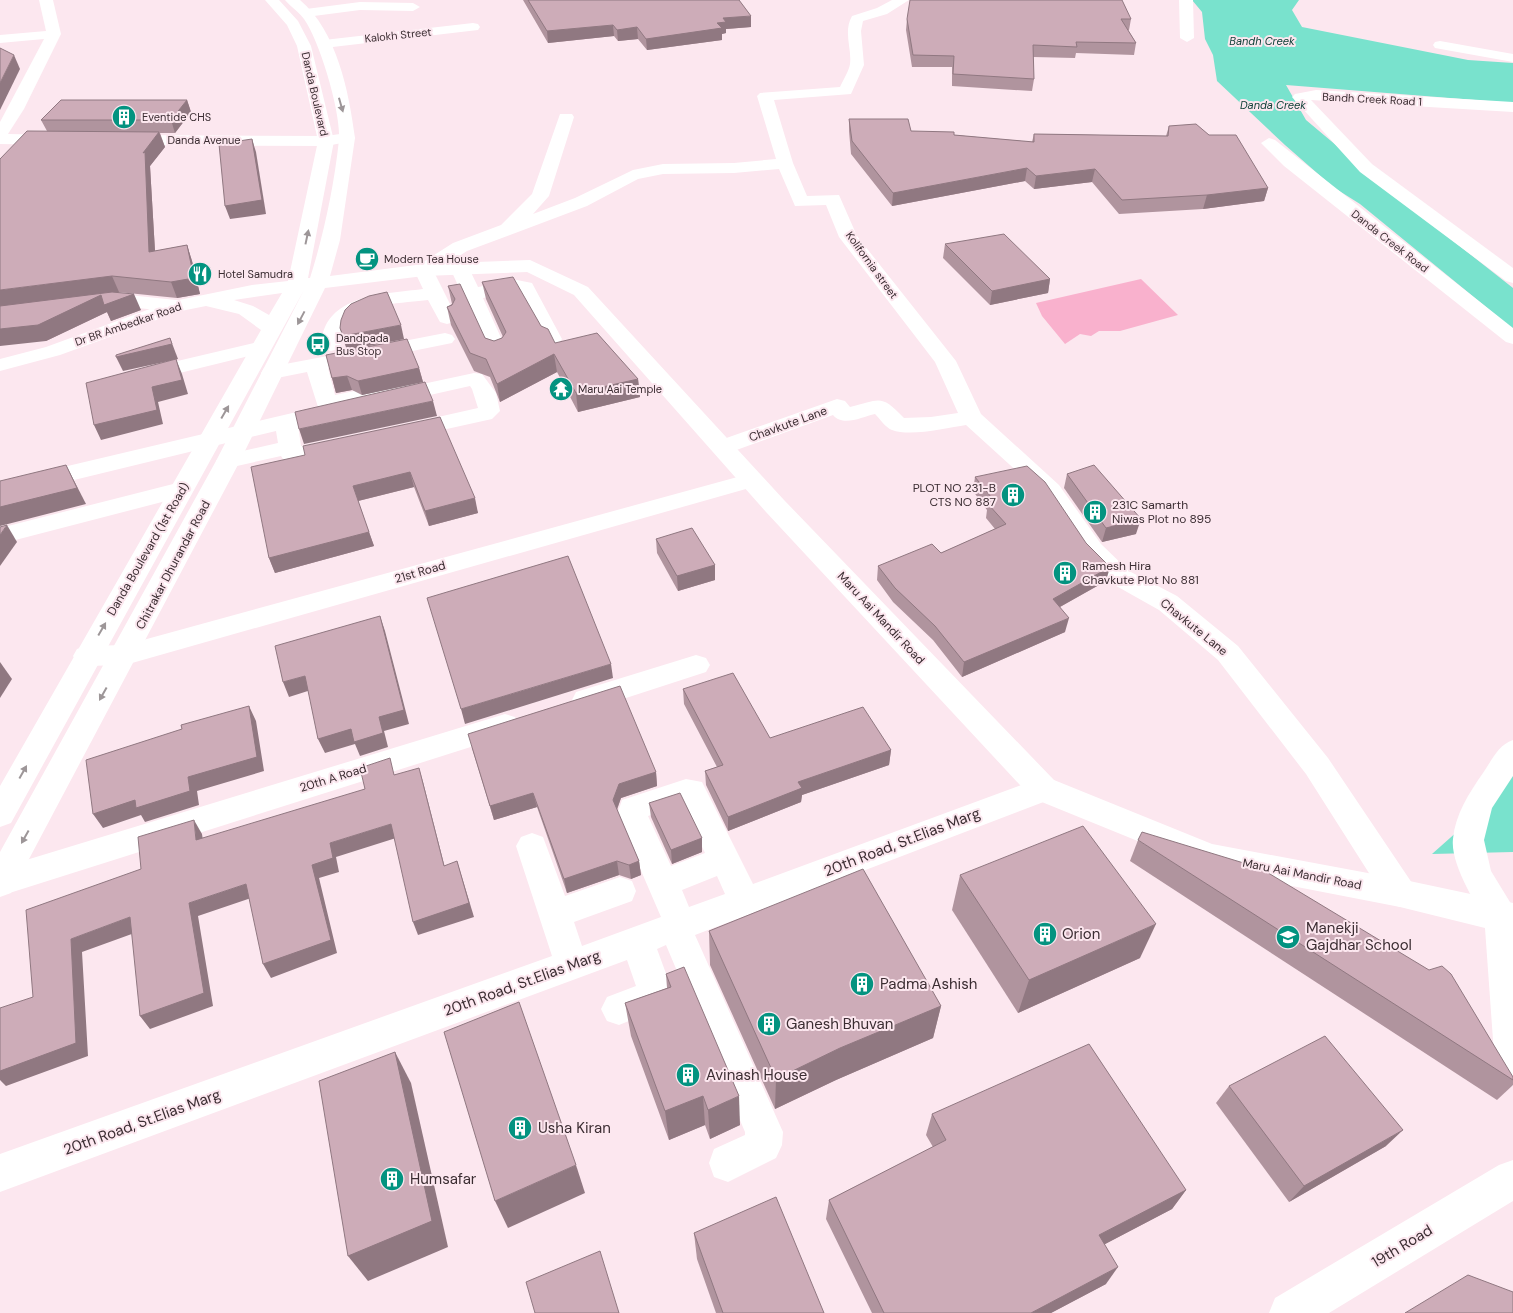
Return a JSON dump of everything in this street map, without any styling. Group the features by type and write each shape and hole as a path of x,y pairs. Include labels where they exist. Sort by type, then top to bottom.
{"street":[{"path":"0,134 16,109 54,34 46,0"},
{"name":"Danda Boulevard","path":"275,0 293,24 304,46 326,141 315,194 308,284"},
{"name":"Chitrakar Dhurandar Road","path":"0,882 125,655 256,408 272,351 331,240 347,138 346,123 324,44 306,13 292,0"},
{"name":"Kolifornia street","path":"902,0 882,11 858,18 854,31 857,65 846,91 765,96 784,163 801,202 833,199 848,237 945,361 970,417"},
{"path":"1186,0 1187,38"},
{"path":"306,13 360,6 413,8"},
{"name":"Kalokh Street","path":"304,46 472,27"},
{"path":"0,39 54,34"},
{"path":"1440,45 1513,58"},
{"path":"310,76 332,73"},
{"name":"Bandh Creek Road 1","path":"1513,107 1316,96 1300,97 1366,168 1513,277"},
{"path":"0,113 16,109"},
{"path":"507,229 540,196 566,117"},
{"name":"Danda Avenue","path":"108,140 326,141 347,138"},
{"path":"0,139 69,140"},
{"name":"Danda Creek Road","path":"1269,143 1290,162 1513,338"},
{"path":"442,327 435,293 424,270 460,247 581,202 633,175 663,169 734,168 784,163"},
{"path":"315,194 339,192"},
{"name":"Maru Aai Mandir Road","path":"308,284 424,270 530,266 581,291 752,480 1043,789 1209,857 1400,893 1507,917"},
{"path":"460,268 497,351"},
{"path":"345,280 347,311"},
{"name":"Dr BR Ambedkar Road","path":"0,365 53,351 176,306 308,284"},
{"path":"472,294 517,286 525,287 552,339"},
{"path":"347,342 331,334 336,324 347,311 365,305 435,293"},
{"path":"82,304 119,300 176,306"},
{"path":"201,301 232,305 260,316 272,351"},
{"path":"125,380 238,352 272,351 347,342 442,327"},
{"path":"272,351 316,364 442,327"},
{"path":"231,332 238,352"},
{"name":"Danda Boulevard (1st Road)","path":"0,814 210,439 272,351"},
{"path":"316,364 326,402 333,403 462,374"},
{"path":"0,490 286,421 469,379 480,383 490,406 490,411 484,414 299,454 291,454 286,421"},
{"path":"256,408 323,395"},
{"name":"Chavkute Lane","path":"723,447 837,406 845,415 880,406 898,425 931,424 970,417 1051,490 1092,550 1120,577 1168,603 1228,653 1317,766 1400,893"},
{"path":"228,461 290,447"},
{"path":"136,457 144,500"},
{"name":"21st Road","path":"87,656 125,655 752,480"},
{"path":"0,536 181,490"},
{"path":"562,707 696,666"},
{"name":"20th A Road","path":"0,882 534,716"},
{"path":"1513,752 1478,805 1468,840 1476,874 1507,917 1513,1068"},
{"name":"20th Road, St.Elias Marg","path":"0,1173 637,942 1043,789"},
{"path":"728,1163 763,1145 764,1132 697,979 662,883 632,815 633,808 689,790 693,793 745,901"},
{"path":"532,846 572,965"},
{"path":"662,883 725,859"},
{"path":"555,914 620,891"},
{"path":"637,942 657,994"},
{"path":"618,1009 697,979"},
{"name":"19th Road","path":"1290,1313 1513,1179"}],"shaded area":[{"path":"1141,279 1178,315 1120,331 1099,331 1091,336 1080,334 1065,344 1042,316 1036,303"}],"water":[{"name":"Bandh Creek","path":"1192,0 1299,0 1292,10 1302,27 1468,60 1513,63 1513,103 1286,85 1306,120 1405,203 1513,288 1513,329 1360,204 1333,187 1217,81 1213,55 1205,39 1202,12"},
{"path":"1513,770 1513,852 1432,854 1477,814"}],"building":[{"path":"528,0 739,0 751,16 723,18 726,22 717,23 722,28 646,39 637,27 617,30 613,25 547,31"},
{"path":"910,0 1122,0 1131,19 1121,19 1136,43 1076,42 1077,47 1033,45 1034,79 953,74 954,56 913,55 907,19"},
{"path":"0,48 14,55 0,83"},
{"path":"61,100 187,100 171,120 41,120"},
{"path":"849,119 908,119 911,131 954,132 954,135 1034,142 1034,134 1168,136 1169,126 1196,124 1209,135 1236,135 1268,188 1207,195 1122,200 1095,169 1036,176 1027,168 893,193 852,141"},
{"path":"27,131 159,132 143,153 145,152 149,252 187,245 194,278 171,282 112,276 0,290 0,159"},
{"path":"252,139 262,200 225,206 219,144"},
{"path":"1004,234 1050,279 992,291 945,244"},
{"path":"513,277 541,326 548,329 555,343 597,333 638,379 576,393 554,354 497,384 486,359 470,353 447,307 452,305 455,299 448,286 460,284 485,338 494,341 502,338 506,332 482,282"},
{"path":"112,292 134,294 104,305 101,295 38,325 0,329 0,306"},
{"path":"387,292 401,325 343,336 340,328 341,320 345,310 351,304 369,296"},
{"path":"170,338 172,344 116,357 116,355"},
{"path":"407,339 419,368 358,381 347,376 332,378 326,355"},
{"path":"176,359 182,380 152,387 157,410 94,425 86,383"},
{"path":"425,382 433,401 299,429 295,412"},
{"path":"440,417 475,498 425,511 410,472 353,486 369,532 269,558 251,467 305,455 303,446"},
{"path":"66,465 77,488 0,507 0,481"},
{"path":"1094,465 1141,519 1106,528 1067,474"},
{"path":"1027,466 1045,482 1086,543 1110,567 1053,599 1069,618 964,662 935,626 895,588 878,566 932,544 941,553 1006,524 988,504 995,502 975,477"},
{"path":"7,525 0,535 0,527"},
{"path":"692,528 715,565 677,576 656,539"},
{"path":"568,556 611,664 461,709 427,598"},
{"path":"380,616 404,710 379,717 383,733 354,742 351,729 318,739 305,676 283,682 275,646"},
{"path":"733,673 770,738 863,707 891,750 798,782 802,788 728,817 705,771 723,765 683,689"},
{"path":"620,686 656,772 619,784 613,800 639,861 629,865 617,861 564,879 533,793 490,806 468,734"},
{"path":"249,706 257,757 188,777 190,791 136,808 135,800 93,814 86,760 182,729 181,725"},
{"path":"390,758 394,775 419,768 444,866 457,861 469,903 413,922 391,824 330,843 333,858 312,865 331,940 263,964 246,884 189,903 204,993 140,1016 130,917 71,939 76,1043 0,1071 0,1008 33,997 26,910 141,869 138,837 194,820 196,840 365,789 360,768"},
{"path":"680,793 702,838 671,850 649,803"},
{"path":"1083,826 1156,924 1029,980 960,875"},
{"path":"1142,832 1260,868 1429,970 1442,966 1451,974 1513,1077 1513,1080 1138,840"},
{"path":"863,869 941,1006 840,1048 776,1079 709,931"},
{"name":"Avinash House","path":"684,967 739,1096 708,1110 703,1096 665,1111 625,1003 671,987 666,974"},
{"name":"Usha Kiran","path":"519,1002 576,1165 495,1201 444,1032"},
{"path":"1325,1036 1403,1130 1304,1186 1229,1086"},
{"path":"1089,1044 1186,1190 1099,1235 1118,1267 1031,1313 884,1313 829,1200 946,1140 932,1114"},
{"name":"Humsafar","path":"395,1052 432,1221 348,1256 319,1081"},
{"path":"776,1197 824,1313 723,1313 694,1233"},
{"path":"600,1251 619,1313 535,1313 526,1282"},
{"path":"1468,1275 1513,1292 1513,1313 1405,1313"}],"place":[{"name":"Eventide CHS","path":"124,117"},
{"name":"Modern Tea House","path":"367,259"},
{"name":"Hotel Samudra","path":"200,274"},
{"name":"Dandpada Bus Stop","path":"318,344"},
{"name":"Maru Aai Temple","path":"561,389"},
{"name":"PLOT NO 231-B CTS NO 887","path":"1013,495"},
{"name":"231C Samarth Niwas Plot no 895","path":"1095,512"},
{"name":"Ramesh Hira Chavkute Plot No 881","path":"1065,573"},
{"name":"Orion","path":"1045,934"},
{"name":"Manekji Gajdhar School","path":"1288,937"},
{"name":"Padma Ashish","path":"862,984"},
{"name":"Ganesh Bhuvan","path":"769,1024"},
{"name":"Avinash House","path":"688,1075"},
{"name":"Usha Kiran","path":"520,1128"},
{"name":"Humsafar","path":"392,1179"}],"water label":[{"name":"Danda Creek","path":"1273,105"}]}
